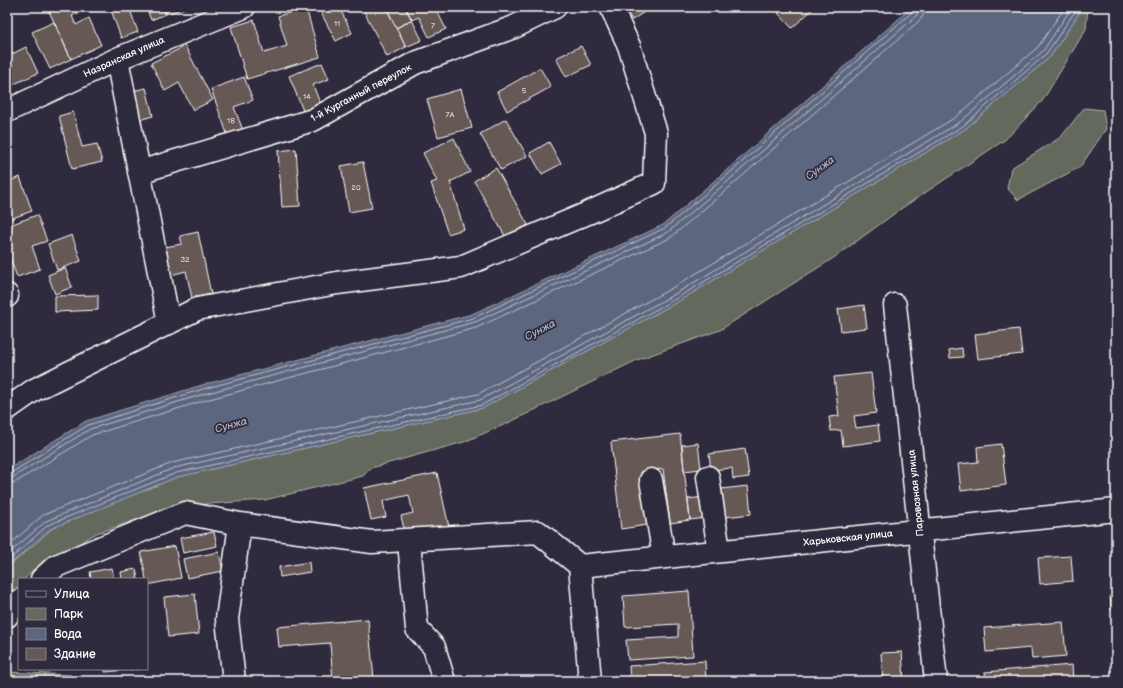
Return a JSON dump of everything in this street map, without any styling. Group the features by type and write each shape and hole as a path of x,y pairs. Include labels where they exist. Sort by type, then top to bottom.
{"street":[{"name":"Назранская улица","path":"7,111 117,59 244,7"},
{"name":"1-й Курганный переулок","path":"139,172 313,120 415,63 514,27 555,7"},
{"path":"7,409 34,390 197,309 336,283 461,267 654,183 656,133 628,46 611,7"},
{"path":"117,59 169,323"},
{"name":"Паровозная улица","path":"895,305 936,681"},
{"path":"708,477 719,551"},
{"path":"651,480 664,557"},
{"name":"Харьковская улица","path":"580,566 1116,510"},
{"path":"43,578 56,566 185,513 240,524 372,542 538,532 580,566 590,681"},
{"path":"234,681 227,619 240,524"},
{"path":"412,540 410,553 417,629 434,647 444,681"},
{"path":"7,616 18,602"}],"green space":[{"path":"1083,7 1088,7 1086,29 1043,100 1006,139 902,208 835,257 720,330 637,360 508,423 464,442 371,468 363,476 265,500 179,506 97,533 34,569 26,578 18,578 18,586 13,591 7,580 7,568 54,527 177,477 483,408 679,301 965,129 1050,57"},
{"path":"1084,108 1103,110 1106,129 1080,167 1018,200 1007,188 1011,168 1061,137"},
{"path":"7,672 71,675 69,681 7,681"}],"water":[{"name":"Сунжа","path":"912,7 1083,7 1050,57 965,129 679,301 483,408 177,477 50,529 7,567 7,470 86,421 202,385 472,314 663,225"}],"building":[{"path":"53,7 88,7 89,8 72,16 76,25 89,18 101,45 71,59 48,9"},
{"path":"110,7 129,7 138,32 121,38"},
{"path":"146,7 163,7 166,14 151,20"},
{"path":"163,7 188,7 166,14"},
{"path":"333,7 339,7 352,33 336,41 321,13"},
{"path":"362,7 386,7 406,47 387,57"},
{"path":"386,7 405,7 412,20 396,28"},
{"path":"405,7 435,7 446,29 429,37 419,17 412,20"},
{"path":"624,7 652,7 632,20"},
{"path":"784,7 815,7 792,28 778,13"},
{"path":"306,8 320,57 247,79 231,27 254,20 264,53 287,46 278,16"},
{"path":"412,20 422,40 406,47 396,28"},
{"path":"54,22 71,59 50,69 32,32"},
{"path":"185,46 213,100 193,110 179,83 165,91 151,63"},
{"path":"581,46 591,65 566,77 556,58"},
{"path":"26,47 38,73 8,87 7,55 8,56"},
{"path":"322,63 329,79 313,85 321,106 304,113 289,76"},
{"path":"540,68 551,87 507,111 497,92"},
{"path":"244,77 253,100 234,107 244,133 229,139 211,89"},
{"path":"146,88 153,116 139,120 132,91"},
{"path":"461,89 472,128 438,137 427,99"},
{"path":"73,112 82,147 97,144 102,162 72,169 59,116"},
{"path":"506,119 527,156 501,170 480,134"},
{"path":"454,138 470,172 450,182 464,229 448,234 431,183 437,181 423,153"},
{"path":"549,142 561,164 542,174 530,153"},
{"path":"296,149 300,206 282,207 278,151"},
{"path":"363,162 372,208 349,212 341,166"},
{"path":"496,168 528,225 506,238 474,181"},
{"path":"20,177 32,211 7,220 7,182"},
{"path":"37,215 47,241 32,246 40,269 17,277 7,250 7,226"},
{"path":"198,232 211,294 192,298 186,271 171,275 165,247 182,244 180,236"},
{"path":"72,235 81,261 57,270 48,244"},
{"path":"65,268 72,287 55,294 48,275"},
{"path":"98,295 98,310 55,312 55,296"},
{"path":"864,305 867,328 841,331 838,309"},
{"path":"1019,329 1022,354 978,359 975,334"},
{"path":"962,348 963,357 950,358 949,350"},
{"path":"871,373 876,413 854,416 856,428 878,425 880,441 843,446 841,430 831,431 829,417 839,416 834,377"},
{"path":"680,434 690,520 670,523 663,469 641,471 647,525 621,529 611,442"},
{"path":"698,443 701,469 684,471 682,445"},
{"path":"1001,444 1006,485 961,491 958,464 978,462 977,447"},
{"path":"745,449 749,477 733,479 732,468 711,470 709,454"},
{"path":"437,473 449,527 404,529 401,516 413,513 409,495 383,501 386,517 371,520 364,488"},
{"path":"748,486 751,514 725,517 721,489"},
{"path":"704,497 706,518 690,520 688,499"},
{"path":"214,532 217,546 183,553 180,538"},
{"path":"175,546 181,578 148,585 148,578 146,578 141,552"},
{"path":"219,552 223,571 187,578 183,559"},
{"path":"1071,556 1073,581 1040,584 1038,558"},
{"path":"309,562 310,572 280,577 279,567"},
{"path":"112,568 114,578 91,578 90,572"},
{"path":"136,569 138,578 122,578 121,572"},
{"path":"1113,580 1116,580 1116,609 1111,609 1110,596 1115,595"},
{"path":"689,591 693,656 628,660 626,640 678,637 678,624 625,627 623,596"},
{"path":"195,594 199,634 168,637 164,597"},
{"path":"368,619 374,679 333,681 330,643 279,647 277,627"},
{"path":"1063,622 1066,656 1032,659 1031,648 986,652 984,628"},
{"path":"902,652 904,681 883,681 881,653"},
{"path":"705,661 706,681 630,681 629,666"},
{"path":"1072,665 1073,681 986,681 985,672"},
{"path":"105,670 128,670 105,672"}]}
